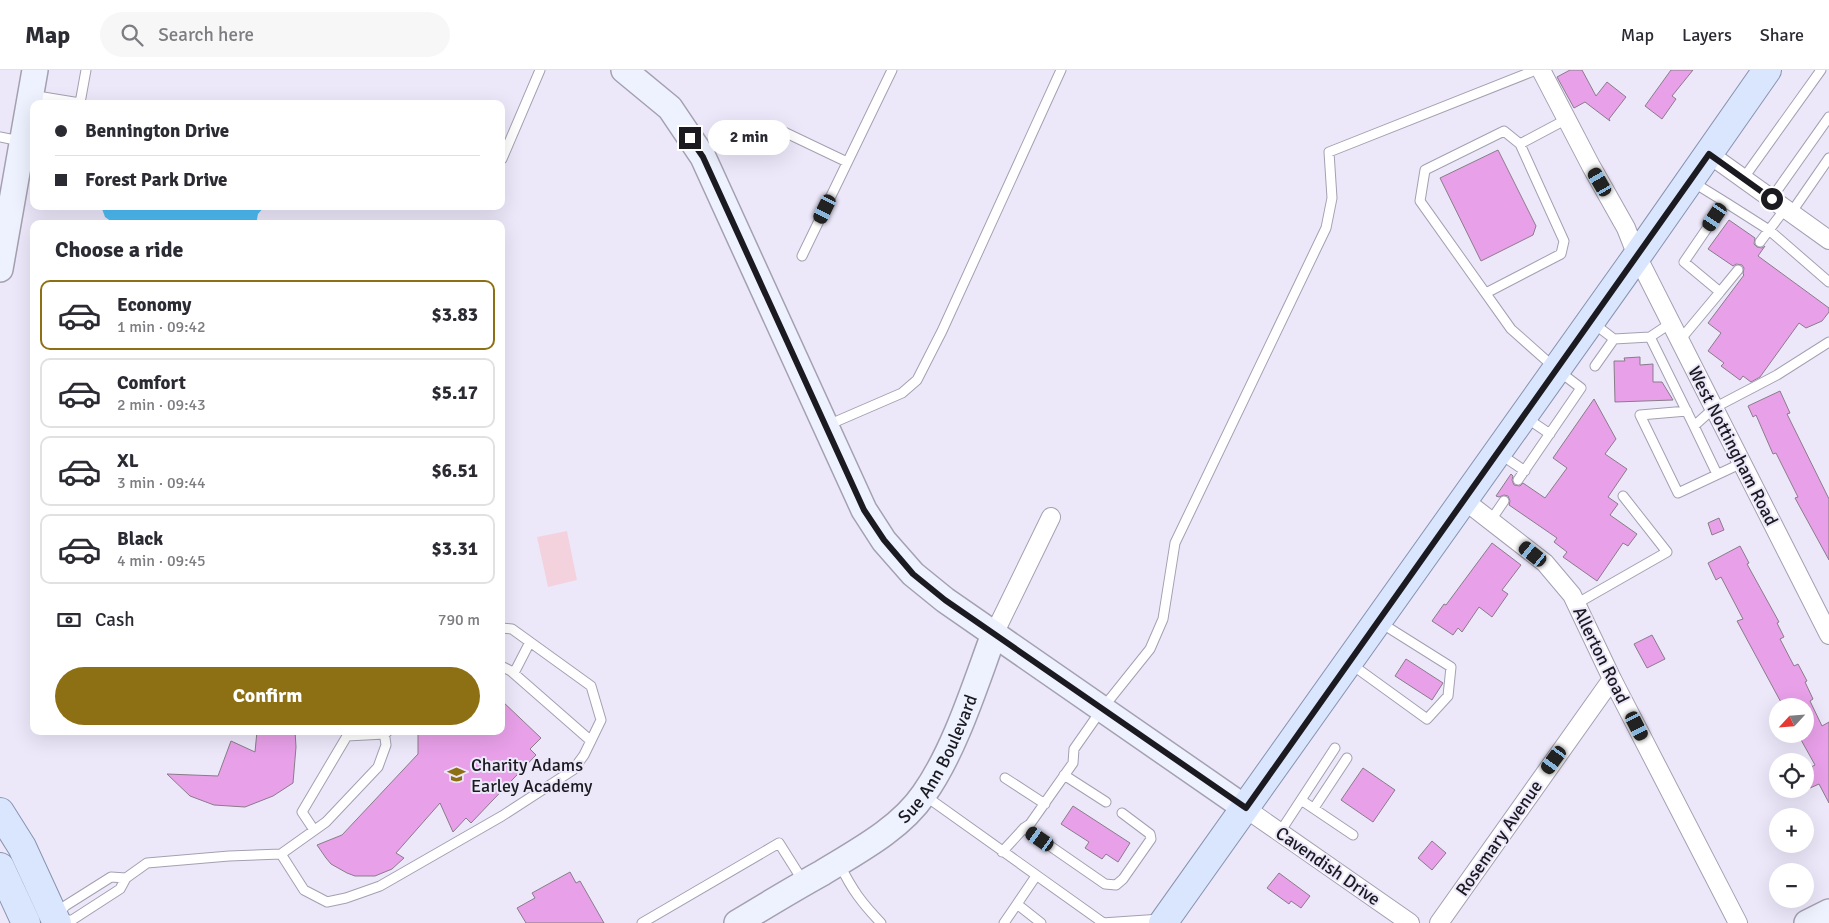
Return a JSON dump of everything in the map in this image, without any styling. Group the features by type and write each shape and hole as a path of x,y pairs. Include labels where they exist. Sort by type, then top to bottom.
{"main road":[{"path":"1164,921 1349,663 1767,70"},
{"path":"0,812 22,847 54,922"},
{"path":"0,868 26,923"}],"street":[{"path":"1,260 11,139 31,95 35,70"},
{"path":"624,70 670,108 700,153 864,510 884,540 913,574 945,600 1246,808"},
{"name":"West Nottingham Road","path":"1541,70 1626,228 1637,256 1829,636"},
{"path":"1709,154 1829,240"},
{"name":"Allerton Road","path":"1464,500 1545,563 1572,595 1612,679 1738,923"},
{"name":"Sue Ann Boulevard","path":"736,923 885,833 923,795 958,728 994,634 1050,517"},
{"name":"Rosemary Avenue","path":"1439,923 1612,679"},
{"name":"Cavendish Drive","path":"1246,808 1410,923"},
{"path":"1807,923 1829,912"}],"lane":[{"path":"81,100 86,70"},
{"path":"505,152 540,70"},
{"path":"802,256 892,70"},
{"path":"825,426 902,393 916,380 942,331 1061,70"},
{"path":"1002,852 1030,824 1045,804 1073,763 1074,749 1102,709 1150,650 1163,619 1175,543 1326,228 1332,198 1329,152 1536,70"},
{"path":"1744,179 1821,70"},
{"path":"31,95 62,100"},
{"path":"1760,242 1783,207 1829,117"},
{"path":"1520,144 1566,119"},
{"path":"700,153 754,129 782,131 847,162"},
{"path":"1486,293 1560,254 1564,240 1520,144 1504,131 1425,170 1420,202 1511,329 1556,369 1581,388 1518,480"},
{"path":"1783,207 1829,158"},
{"path":"1690,180 1769,230 1829,282"},
{"path":"1720,292 1684,262 1726,202"},
{"path":"1680,340 1738,270"},
{"path":"1591,321 1614,339 1650,337 1671,323"},
{"path":"1650,337 1717,474"},
{"path":"1595,366 1614,339"},
{"path":"1694,426 1714,408 1777,375 1829,342"},
{"path":"1687,411 1640,415 1678,493 1742,463"},
{"path":"1523,416 1550,434"},
{"path":"1498,452 1525,471"},
{"path":"1576,604 1667,552 1623,496"},
{"path":"1491,520 1504,501"},
{"path":"1349,663 1427,719 1448,696 1451,667 1378,621"},
{"path":"281,854 304,890 327,902 346,898 380,886 502,816 573,770 584,755 601,720 591,686 512,629 505,628"},
{"path":"514,673 530,642"},
{"path":"505,668 514,673 590,741"},
{"path":"314,830 302,812 347,736 356,735"},
{"path":"54,922 72,920 120,889 126,878 147,863 281,854 326,822 378,766 386,745 385,735"},
{"path":"1280,832 1335,748"},
{"path":"1314,808 1347,758"},
{"path":"1064,776 1106,802"},
{"path":"1005,778 1045,804"},
{"path":"923,795 1102,922 1164,921"},
{"path":"1301,800 1353,835"},
{"path":"1024,828 1110,886 1116,885 1123,879 1151,839 1150,834 1122,813"},
{"path":"642,923 779,843 804,883"},
{"path":"839,862 852,889 863,904 882,923"},
{"path":"1004,923 1036,876"},
{"path":"54,922 66,906 111,877 126,878"},
{"path":"1017,904 1041,923"}],"shaded area":[{"path":"567,531 577,580 548,587 537,537"}],"water":[{"path":"102,210 262,210 257,220 109,220 105,217"}],"building":[{"path":"1570,70 1582,70 1596,96 1607,82 1626,97 1609,119 1610,121 1585,102 1574,108 1557,77"},
{"path":"1671,70 1693,70 1672,96 1676,99 1662,119 1645,106"},
{"path":"1498,150 1536,226 1533,235 1481,261 1440,178"},
{"path":"1729,220 1755,238 1754,244 1757,247 1762,248 1765,246 1758,256 1829,308 1829,312 1822,321 1806,328 1799,323 1760,377 1751,382 1743,376 1740,380 1721,366 1724,363 1708,351 1721,333 1708,323 1744,275 1742,265 1736,264 1733,266 1708,249"},
{"path":"1640,357 1640,365 1653,364 1653,382 1662,382 1673,400 1615,402 1614,361 1625,361 1624,358"},
{"path":"1780,391 1790,413 1787,414 1829,499 1829,560 1795,498 1798,497 1776,453 1773,454 1756,415 1753,417 1748,406"},
{"path":"1594,399 1616,439 1605,454 1627,469 1608,497 1618,504 1610,515 1637,534 1628,546 1623,543 1597,581 1563,557 1567,552 1554,542 1557,538 1509,505 1508,496 1496,496 1511,474 1514,485 1520,486 1523,483 1545,498 1567,468 1553,458"},
{"path":"1719,518 1724,530 1712,535 1708,523"},
{"path":"1492,543 1521,565 1502,590 1508,594 1492,617 1479,607 1462,632 1458,628 1453,635 1432,621"},
{"path":"1740,546 1749,563 1747,564 1779,622 1777,623 1784,637 1780,639 1794,666 1798,664 1807,681 1805,682 1813,698 1779,698 1737,621 1743,619 1721,577 1716,580 1708,563"},
{"path":"1652,635 1665,659 1647,668 1634,644"},
{"path":"1406,659 1443,683 1432,700 1395,676"},
{"name":"Charity Adams Earley Academy","path":"505,704 541,738 530,749 536,755 471,823 466,818 453,832 440,803 396,853 404,858 392,869 375,876 355,876 331,864 317,845 342,835 418,754 418,735 505,735"},
{"path":"1814,709 1822,726 1829,722 1829,803 1819,784 1814,786 1814,753 1808,753 1803,743 1814,743"},
{"path":"257,735 295,735 293,783 273,796 245,807 214,805 190,796 167,774 218,776 231,741 255,752"},
{"path":"1363,768 1395,790 1373,822 1341,800"},
{"path":"1073,806 1130,843 1118,862 1106,854 1102,859 1085,848 1089,842 1061,824"},
{"path":"1432,841 1446,853 1432,870 1418,858"},
{"path":"570,872 576,883 580,881 604,923 526,923 517,908 535,898 532,893"},
{"path":"1279,873 1310,896 1301,908 1291,901 1289,904 1267,888"}],"place":[{"name":"Charity Adams Earley Academy","path":"457,775"}],"route":[{"path":"690,138 703,157 864,510 884,540 913,574 945,600 1246,808 1709,154 1772,199"}]}
